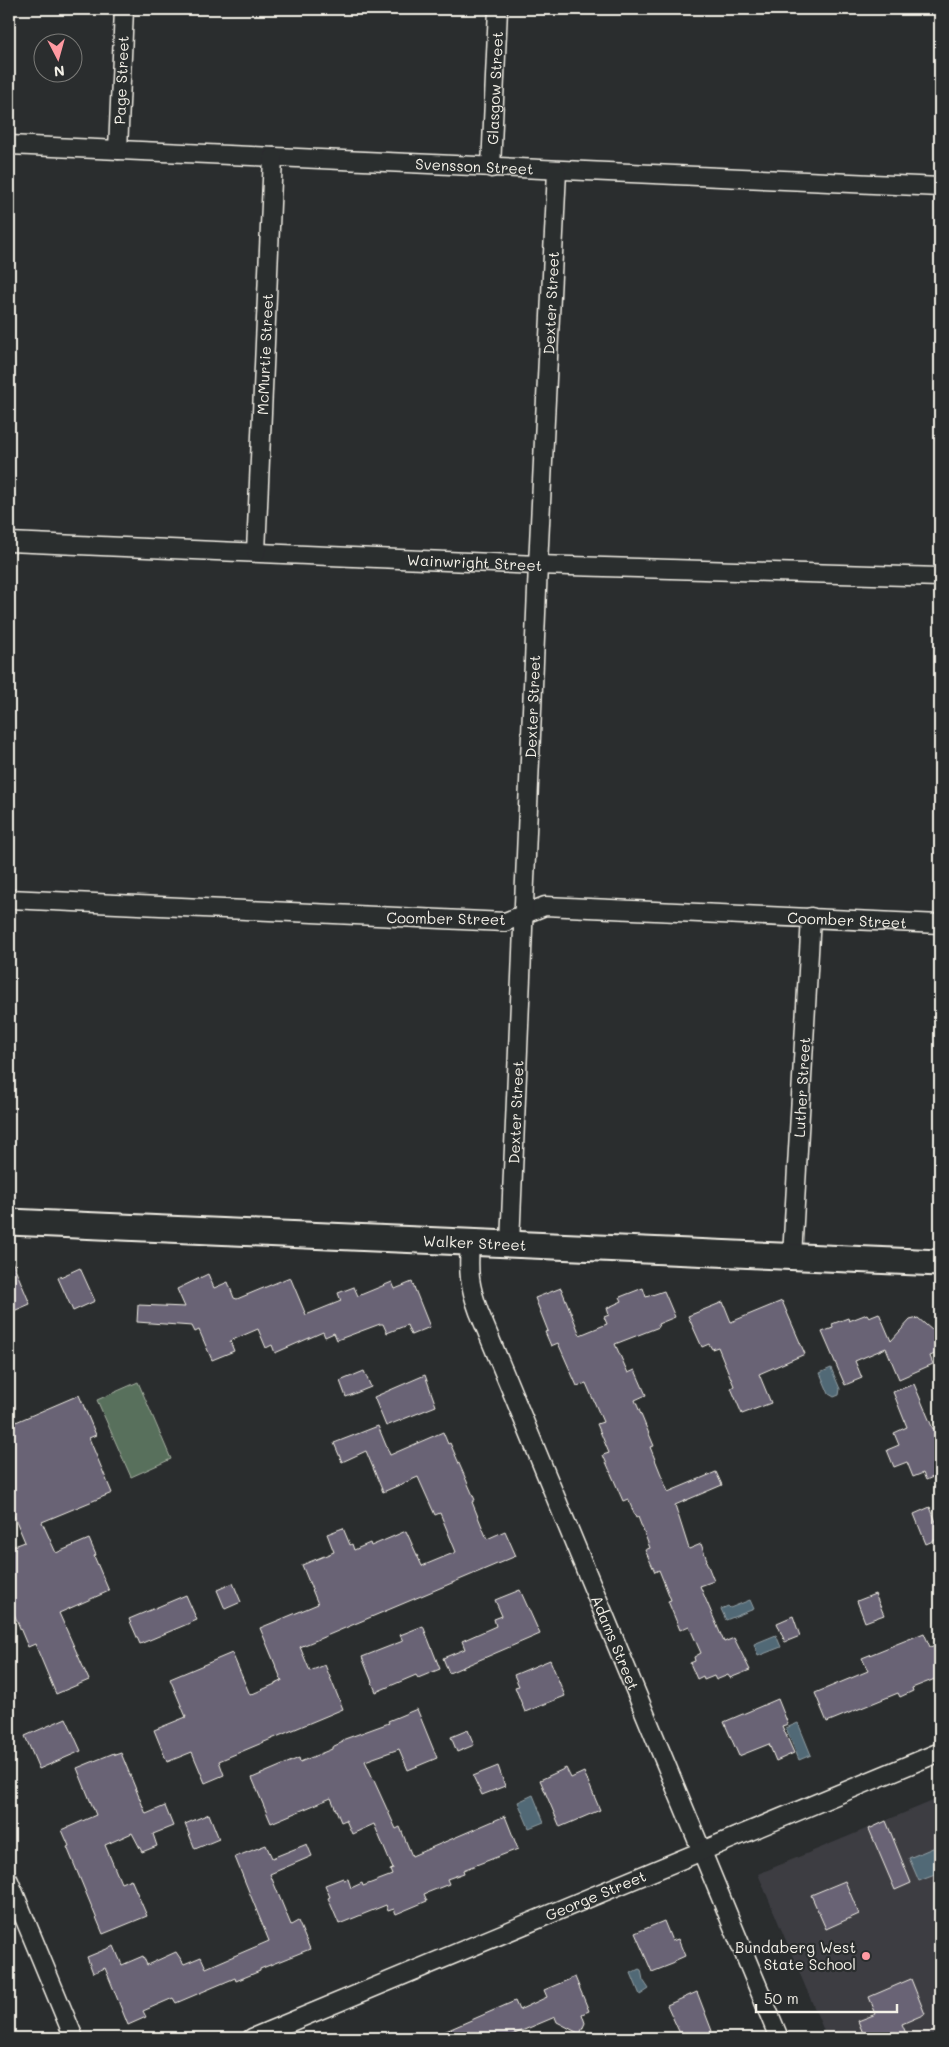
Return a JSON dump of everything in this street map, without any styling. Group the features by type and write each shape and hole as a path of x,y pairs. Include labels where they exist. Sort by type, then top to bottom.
{"main road":[{"name":"Walker Street","path":"9,1222 940,1263"}],"street":[{"name":"Page Street","path":"118,150 124,9"},
{"name":"Glasgow Street","path":"491,168 498,9"},
{"name":"Svensson Street","path":"9,145 940,187"},
{"name":"McMurtie Street","path":"256,552 273,157"},
{"name":"Dexter Street","path":"510,1244 556,170"},
{"name":"Wainwright Street","path":"9,542 538,565 940,577"},
{"name":"Coomber Street","path":"9,899 506,922 545,906 940,924"},
{"name":"Luther Street","path":"792,1257 811,917"},
{"name":"Adams Street","path":"470,1243 468,1274 476,1305 779,2038"},
{"name":"George Street","path":"252,2038 940,1752"},
{"path":"9,1881 74,2038"}],"shaded area":[{"name":"Bundaberg West State School","path":"940,1798 940,2038 827,2038 758,1874"}],"green space":[{"path":"138,1382 171,1459 131,1477 97,1400"}],"water":[{"path":"831,1368 840,1389 839,1395 834,1397 829,1394 820,1373"},
{"path":"750,1600 754,1609 726,1620 721,1609 728,1606 730,1608"},
{"path":"776,1635 781,1647 758,1656 754,1644"},
{"path":"798,1723 811,1755 799,1760 786,1728"},
{"path":"533,1795 544,1822 529,1828 518,1802"},
{"path":"940,1845 940,1873 919,1881 909,1858"},
{"path":"639,1969 649,1989 640,1995 631,1973"}],"building":[{"path":"9,1254 30,1304 9,1313"},
{"path":"80,1268 95,1301 73,1311 58,1278"},
{"path":"208,1274 214,1288 228,1282 234,1298 237,1299 290,1277 306,1315 341,1301 338,1293 354,1287 358,1296 392,1282 395,1289 412,1282 430,1327 411,1335 407,1325 387,1333 383,1324 380,1324 337,1340 334,1333 325,1337 323,1332 275,1353 272,1345 266,1348 258,1329 230,1341 234,1351 212,1360 199,1330 195,1332 192,1326 137,1322 138,1305 185,1307 177,1289"},
{"path":"561,1288 580,1335 607,1324 604,1317 609,1315 607,1308 622,1301 620,1297 643,1288 646,1297 664,1291 675,1317 658,1324 659,1327 615,1344 628,1373 635,1370 646,1395 635,1400 654,1446 650,1447 668,1492 716,1472 722,1485 675,1505 689,1549 701,1544 707,1560 714,1581 700,1586 724,1642 734,1638 750,1670 730,1678 728,1675 716,1680 714,1676 704,1680 703,1676 697,1679 690,1663 695,1661 694,1657 701,1653 689,1626 680,1630 668,1601 671,1600 659,1570 655,1572 645,1550 650,1548 638,1517 636,1518 628,1499 623,1501 603,1455 609,1453 597,1424 603,1422 586,1383 577,1386 558,1343 551,1346 545,1332 548,1331 535,1298"},
{"path":"782,1301 805,1354 759,1374 771,1403 742,1414 731,1388 734,1386 718,1347 712,1349 709,1344 702,1347 688,1316 723,1302 731,1322"},
{"path":"879,1313 891,1341 910,1320 918,1318 940,1337 940,1352 930,1356 933,1364 899,1379 886,1348 855,1361 862,1378 845,1385 822,1332 833,1328 832,1324 848,1318 849,1321 867,1314 869,1317"},
{"path":"364,1371 371,1387 346,1397 340,1381"},
{"path":"425,1375 436,1406 386,1426 374,1397"},
{"path":"914,1384 933,1429 940,1426 940,1474 926,1480 923,1473 913,1477 907,1462 894,1467 887,1450 899,1445 894,1433 907,1427 893,1392"},
{"path":"79,1395 96,1435 89,1438 112,1493 42,1522 56,1553 89,1539 109,1591 59,1613 89,1680 56,1694 35,1644 28,1647 9,1602 9,1548 25,1542 9,1504 9,1425"},
{"path":"378,1426 390,1455 443,1432 448,1444 450,1443 475,1500 472,1502 487,1539 505,1531 516,1556 300,1647 310,1671 325,1665 343,1709 219,1761 224,1775 205,1783 192,1752 167,1762 154,1730 186,1717 170,1679 232,1653 250,1695 282,1681 260,1628 318,1604 302,1565 334,1552 327,1534 343,1528 354,1550 370,1543 371,1546 406,1531 422,1566 456,1552 440,1513 435,1515 418,1477 383,1492 366,1451 342,1462 334,1443"},
{"path":"930,1507 940,1532 940,1538 926,1544 914,1514"},
{"path":"233,1583 241,1602 225,1609 217,1590"},
{"path":"520,1590 540,1634 449,1673 443,1658 465,1649 462,1641 496,1626 494,1619 502,1616 495,1600"},
{"path":"875,1594 884,1615 865,1622 857,1601"},
{"path":"186,1595 197,1620 140,1644 129,1619"},
{"path":"793,1616 800,1636 785,1642 777,1623"},
{"path":"423,1626 440,1669 418,1678 416,1675 376,1692 362,1657 403,1641 400,1635"},
{"path":"924,1633 930,1647 940,1643 940,1677 912,1688 913,1691 900,1697 898,1693 827,1722 815,1693 868,1671 862,1658"},
{"path":"550,1660 565,1696 525,1712 515,1687 519,1686 514,1675"},
{"path":"778,1699 788,1724 782,1726 794,1753 776,1761 769,1744 739,1756 724,1722"},
{"path":"417,1709 437,1758 408,1770 399,1749 365,1761 396,1829 400,1827 412,1856 505,1816 518,1849 463,1870 464,1873 447,1879 449,1884 424,1894 427,1901 396,1914 394,1909 388,1911 386,1905 339,1924 328,1898 330,1897 325,1885 343,1878 344,1880 348,1879 351,1888 362,1883 363,1886 392,1875 390,1870 393,1869 374,1824 352,1834 346,1820 341,1822 331,1798 271,1823 252,1778 299,1758 300,1762 332,1749 332,1747 343,1742 342,1740 389,1723 388,1721"},
{"path":"66,1718 81,1751 39,1769 25,1736"},
{"path":"468,1730 474,1745 457,1752 451,1737"},
{"path":"114,1753 115,1755 121,1753 146,1814 165,1806 173,1826 153,1834 157,1846 142,1852 132,1833 105,1845 121,1883 131,1879 147,1916 103,1934 67,1847 69,1846 62,1830 96,1815 77,1768"},
{"path":"498,1766 505,1786 482,1795 473,1776"},
{"path":"566,1768 571,1778 584,1772 600,1810 560,1827 540,1780"},
{"path":"209,1814 219,1839 195,1849 185,1824"},
{"path":"886,1821 911,1883 895,1890 869,1829"},
{"path":"307,1844 312,1856 270,1874 291,1925 298,1921 310,1949 236,1981 235,1978 176,2003 173,1998 143,2011 146,2017 128,2025 105,1968 93,1973 87,1957 114,1946 122,1965 143,1956 147,1965 176,1952 184,1964 201,1957 206,1968 269,1941 235,1857 266,1845 272,1858"},
{"path":"845,1881 859,1914 826,1929 811,1895"},
{"path":"664,1921 672,1941 678,1939 685,1956 674,1961 675,1963 652,1972 635,1933"},
{"path":"575,1977 589,2011 582,2014 585,2023 580,2034 557,2022 555,2017 505,2038 430,2038 515,2001 519,2010 547,1997 544,1990"},
{"path":"911,1979 925,2014 902,2024 908,2038 865,2038 858,2021 876,2014 869,1997"},
{"path":"697,1992 712,2031 695,2038 682,2038 667,2005"}],"place":[{"name":"Bundaberg West State School","path":"866,1956"}]}
